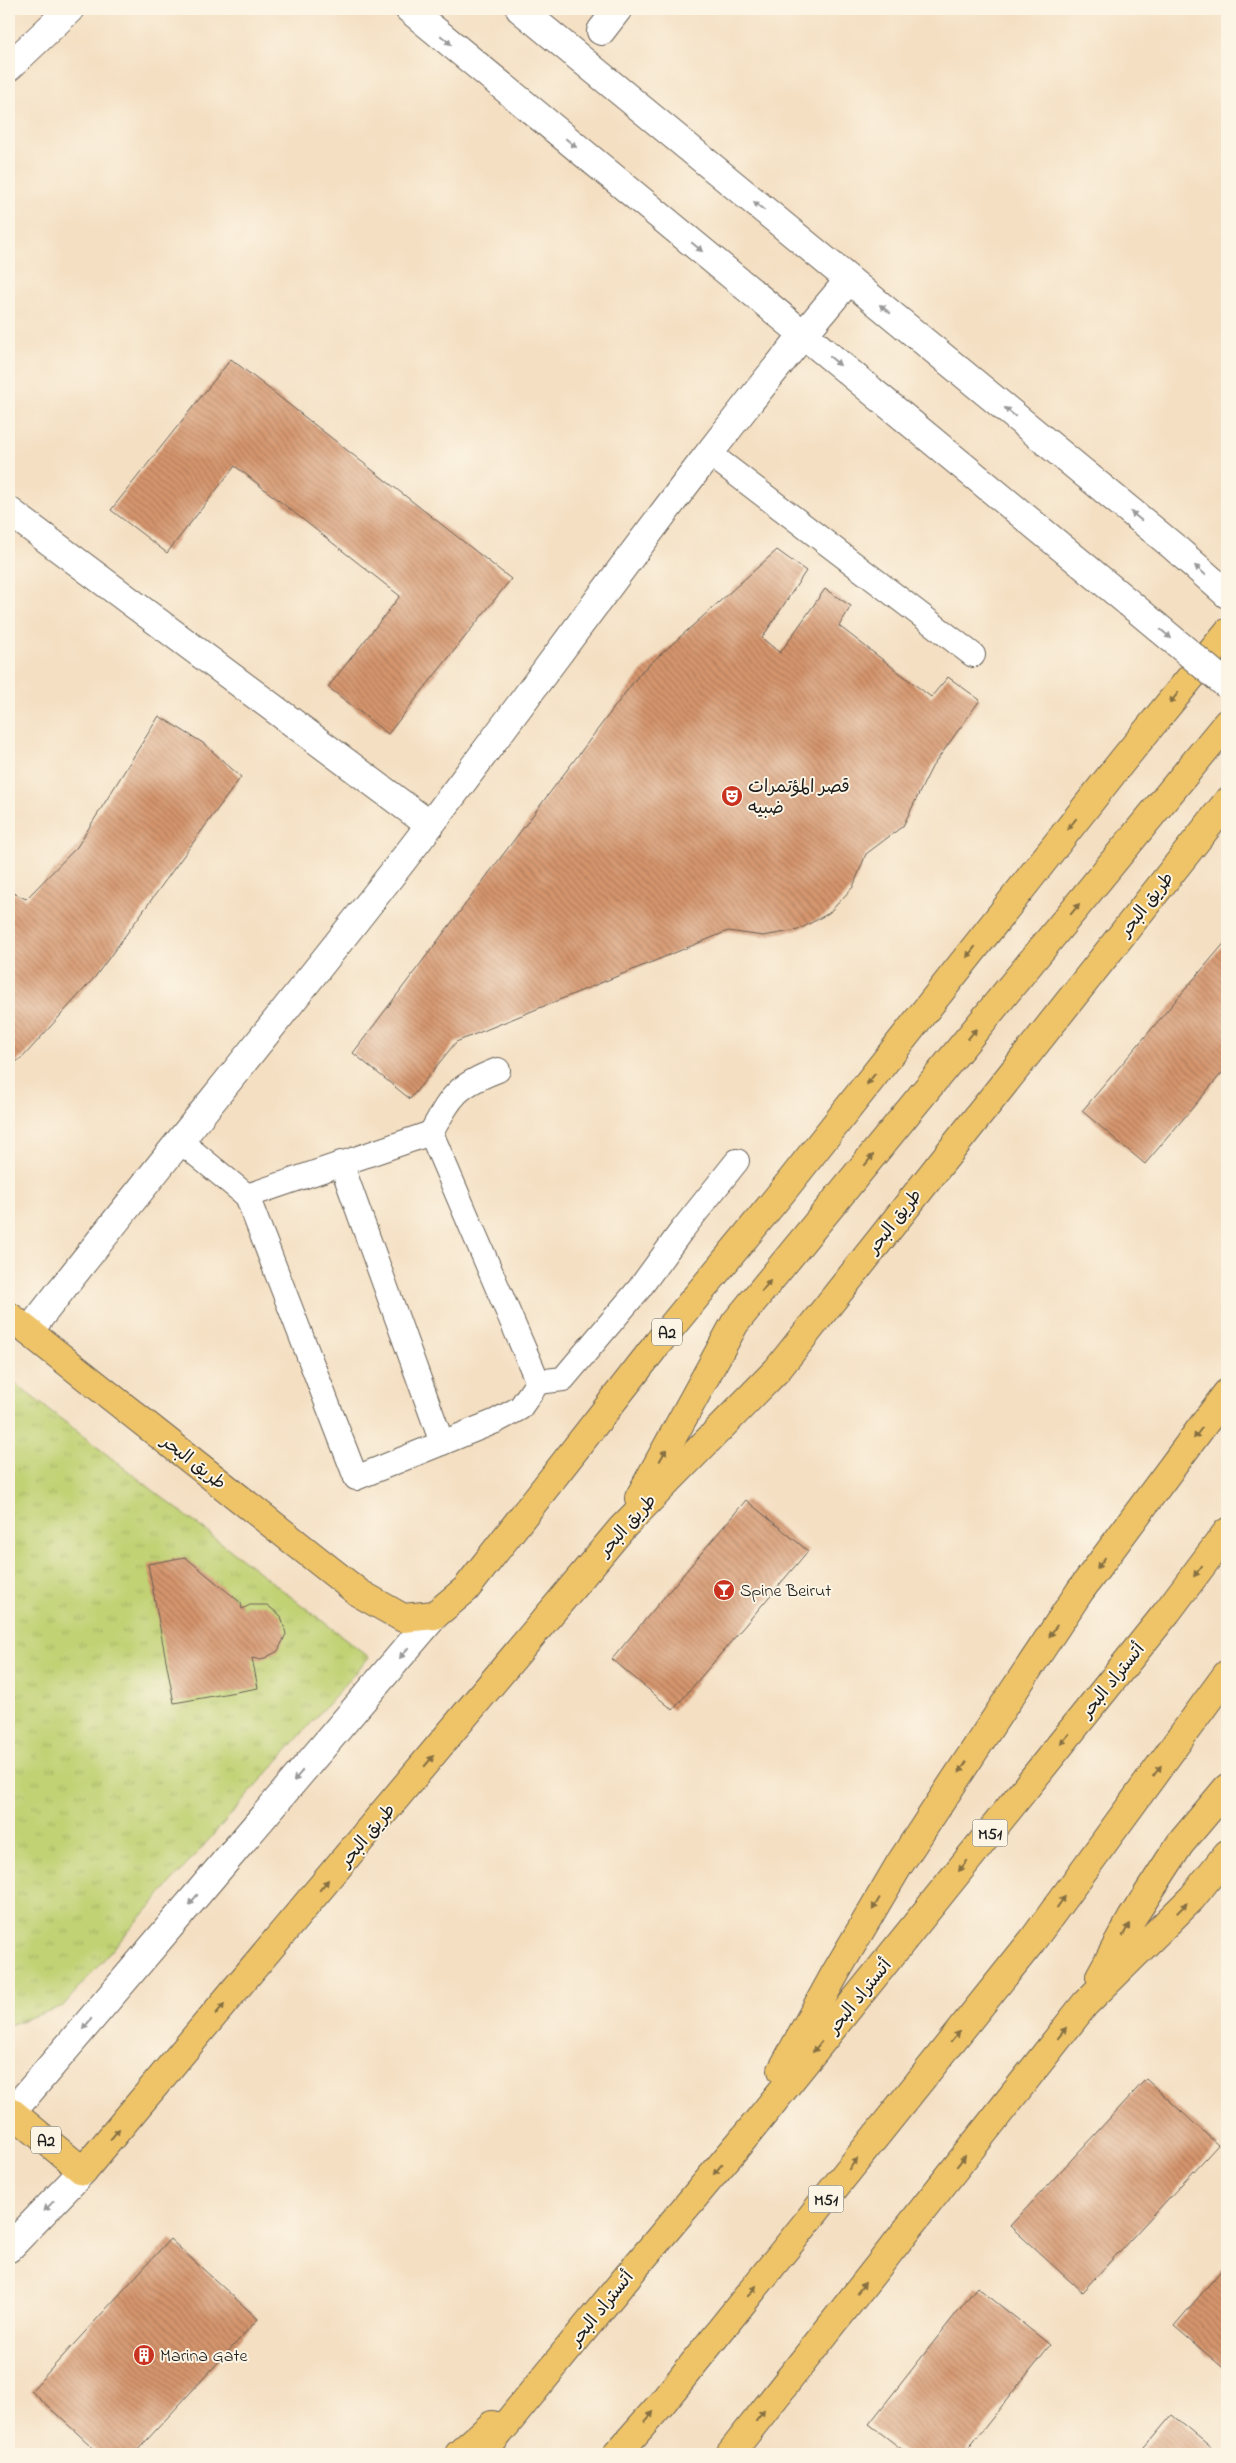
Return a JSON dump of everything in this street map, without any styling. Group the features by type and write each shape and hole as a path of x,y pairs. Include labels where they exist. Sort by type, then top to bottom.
{"highway":[{"name":"A2","path":"435,1615 466,1589 652,1350 782,1192 1123,760 1227,633"},
{"path":"622,1528 735,1323 1227,723"},
{"name":"طريق البحر","path":"83,2171 622,1528 777,1370 1227,802"},
{"name":"طريق البحر","path":"19,1324 359,1593 403,1618 435,1615"},
{"path":"749,2132 836,1972 899,1865 1080,1591 1227,1394"},
{"name":"أتستراد البحر","path":"482,2454 630,2272 749,2132 1161,1620 1227,1532"},
{"name":"M51","path":"618,2454 668,2396 1032,1941 1227,1674"},
{"path":"1085,2004 1132,1918 1180,1844 1227,1788"},
{"path":"730,2454 1085,2004 1192,1898 1227,1854"},
{"name":"A2","path":"10,2113 83,2171"},
{"path":"459,2454 550,2372"}],"street":[{"path":"9,67 70,9"},
{"path":"408,9 1227,685"},
{"path":"520,9 1174,546 1227,594"},
{"path":"601,31 618,9"},
{"path":"19,1324 180,1141 430,825 710,454 803,335 849,280"},
{"path":"9,511 430,825"},
{"path":"10,2113 435,1615"},
{"path":"9,2248 83,2171"}],"lane":[{"path":"710,454 973,655"},
{"path":"247,1196 431,1133 450,1099 470,1081 498,1070"},
{"path":"431,1133 538,1382"},
{"path":"180,1141 247,1196 356,1478 496,1422 520,1408 538,1382 563,1379 639,1289 682,1230 737,1161"},
{"path":"341,1163 442,1443"}],"green space":[{"path":"9,1379 369,1657 63,2006 9,2025"}],"building":[{"path":"231,359 511,579 388,734 328,687 400,596 235,466 167,553 111,510"},
{"name":"قصر المؤتمرات ضبيه","path":"777,550 806,571 762,638 780,653 825,589 851,606 839,626 931,697 948,677 980,700 932,767 903,826 866,854 853,887 829,913 798,930 763,936 728,931 456,1042 410,1099 353,1053 641,672"},
{"path":"159,716 203,743 241,777 95,977 24,1056 9,1067 9,891 26,899 77,847"},
{"path":"1227,940 1227,1067 1145,1164 1082,1111"},
{"path":"746,1500 808,1551 673,1710 612,1659"},
{"path":"185,1557 241,1603 242,1609 250,1605 267,1605 281,1616 286,1634 278,1651 261,1660 252,1658 258,1688 174,1703 148,1564"},
{"path":"1146,2079 1218,2145 1082,2292 1010,2226"},
{"name":"Marina Gate","path":"170,2239 258,2319 134,2454 100,2454 31,2391"},
{"path":"1225,2266 1227,2268 1227,2371 1174,2326"},
{"path":"977,2287 1050,2345 964,2454 908,2454 869,2424"},
{"path":"1172,2415 1219,2454 1139,2454"}],"place":[{"name":"قصر المؤتمرات ضبيه","path":"732,796"},
{"name":"Spine Beirut","path":"724,1590"},
{"name":"Marina Gate","path":"144,2355"}]}
